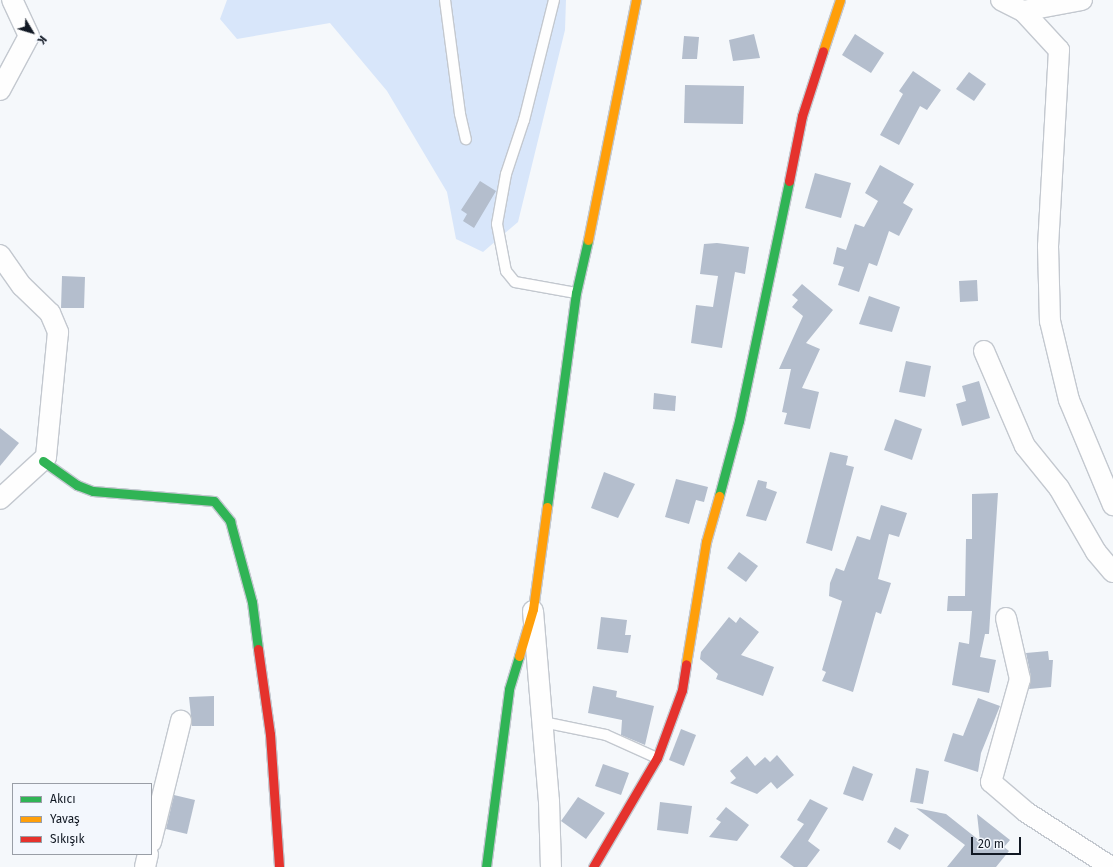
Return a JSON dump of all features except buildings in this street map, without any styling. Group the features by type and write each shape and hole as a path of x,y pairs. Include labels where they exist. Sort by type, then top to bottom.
{"street":[{"path":"0,90 29,36 12,0"},
{"path":"486,867 509,689 533,609 576,294 625,68 636,0"},
{"path":"593,867 657,758 682,690 706,542 739,421 802,116 840,0"},
{"path":"1001,0 1023,11 1059,50 1048,246 1050,321 1068,400 1113,505"},
{"path":"1023,11 1082,0"},
{"path":"0,255 22,286 50,313 58,332 44,461 0,499"},
{"path":"984,351 1025,446 1059,488 1096,552 1113,572"},
{"path":"44,461 77,485 93,491 214,502 230,521 252,602 270,734 279,867"},
{"path":"533,609 543,722 551,867"},
{"path":"1006,618 1020,679 991,782 1026,812 1111,867"},
{"path":"152,838 181,721"},
{"path":"145,867 148,855"}],"lane":[{"path":"445,0 460,114 466,139"},
{"path":"554,0 524,120 506,174 497,224 506,271 515,282 576,294"},
{"path":"543,722 606,735 657,758"}],"shaded area":[{"path":"227,0 566,0 565,30 518,222 483,252 456,239 447,192 387,91 330,23 237,39 220,19"}],"traffic: fast":[{"path":"719,496 739,421 789,181"},
{"path":"547,507 576,293 588,240"},
{"path":"43,461 77,485 93,491 214,501 230,521 252,602 258,649"},
{"path":"486,867 509,689 519,656"}],"traffic: slow":[{"path":"588,240 636,0"},
{"path":"823,51 840,0"},
{"path":"686,664 706,542 719,496"},
{"path":"519,656 533,609 547,507"}],"traffic: jam":[{"path":"789,181 802,116 823,51"},
{"path":"258,649 270,734 279,867"},
{"path":"593,867 657,758 682,690 686,664"}]}
